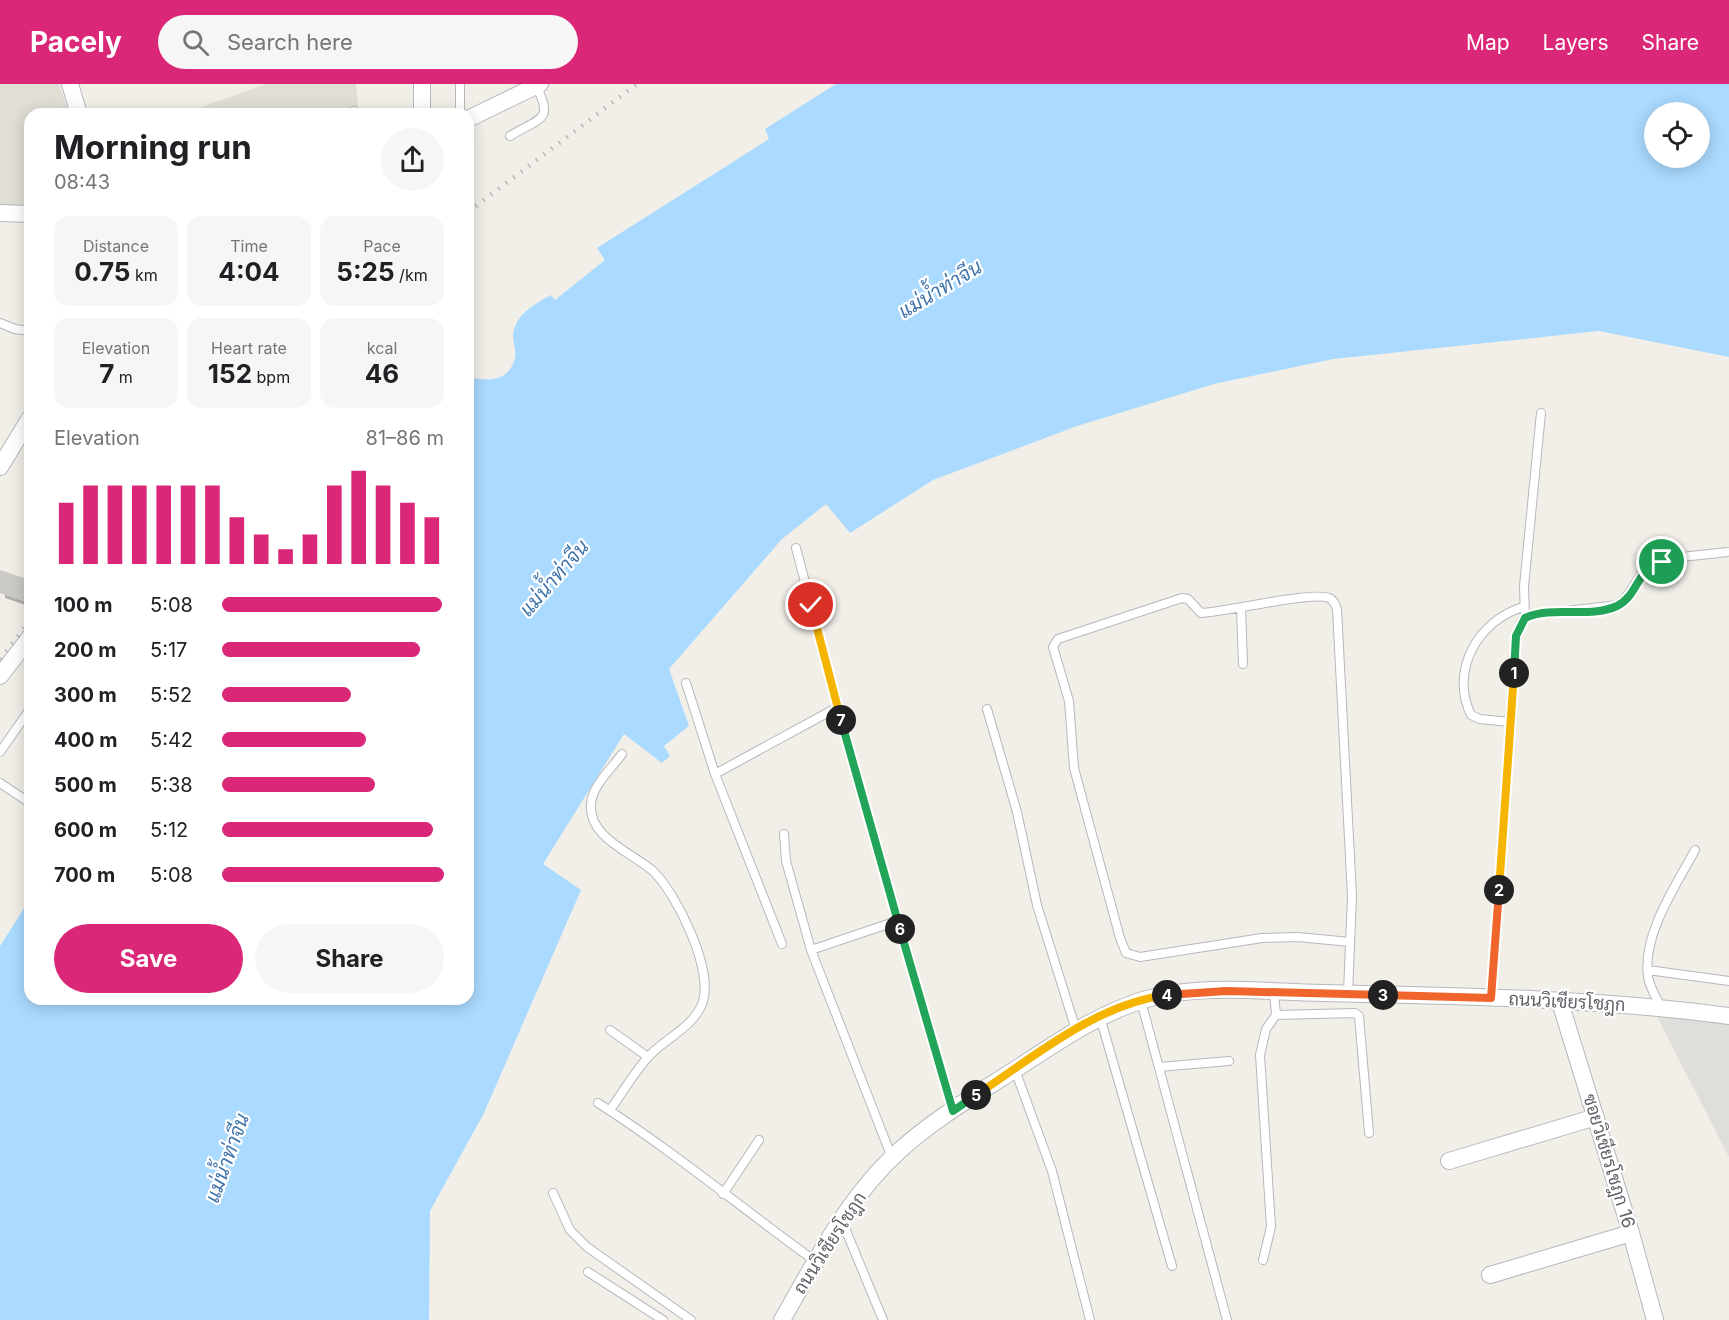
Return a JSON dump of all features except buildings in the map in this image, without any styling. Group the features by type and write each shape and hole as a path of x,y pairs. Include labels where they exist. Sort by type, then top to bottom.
{"street":[{"path":"70,84 76,108"},
{"path":"422,84 422,108"},
{"path":"474,115 509,92 538,85"},
{"path":"0,213 24,214"},
{"path":"0,467 24,428"},
{"path":"0,676 24,645"},
{"name":"ถนนวิเชียรโชฎก","path":"782,1320 841,1219 892,1158 921,1132 1076,1030 1141,1000 1187,993 1348,993 1656,1006 1729,1016"},
{"name":"ซอยวิเชียรโชฎก 16","path":"1560,1002 1631,1233 1655,1320"},
{"path":"1449,1161 1596,1117"},
{"path":"1490,1275 1631,1233"}],"lane":[{"path":"460,84 460,108"},
{"path":"510,136 542,117 546,111 538,85"},
{"path":"0,323 15,329 24,330"},
{"path":"1491,998 1516,636 1525,618 1523,607 1541,413"},
{"path":"796,548 897,921 953,1111"},
{"path":"1525,618 1543,613 1618,605 1629,597 1648,568 1662,562 1727,552"},
{"path":"1348,993 1350,942 1350,842 1337,609 1334,602 1327,597 1201,613 1188,599 1174,600 1058,639 1053,646 1069,700 1074,768 1126,953 1140,957 1262,938 1298,937 1350,942"},
{"path":"1510,722 1480,719 1472,715 1465,698 1465,673 1477,641 1486,628 1497,617 1523,607"},
{"path":"1241,608 1243,664"},
{"path":"686,683 715,774 782,944"},
{"path":"715,774 838,707"},
{"path":"987,709 1017,812 1037,905 1076,1030"},
{"path":"0,752 24,718"},
{"path":"610,1110 648,1057 697,1013 705,992 703,962 665,885 653,871 605,836 593,816 591,804 594,792 622,754"},
{"path":"0,783 24,799"},
{"path":"784,834 786,861 811,950 892,1158"},
{"path":"1656,1006 1648,970 1656,930 1695,850"},
{"path":"811,950 897,921"},
{"path":"1648,970 1729,981"},
{"path":"1263,1260 1271,1227 1260,1055 1266,1029 1276,1015 1274,992"},
{"path":"1141,1000 1227,1320"},
{"path":"1276,1015 1355,1013 1359,1016 1369,1133"},
{"path":"1100,1017 1172,1266"},
{"path":"610,1030 648,1057"},
{"path":"1159,1067 1229,1061"},
{"path":"1015,1070 1052,1171 1090,1320"},
{"path":"598,1103 656,1141 723,1194 815,1261"},
{"path":"723,1194 759,1140"},
{"path":"553,1193 570,1230 587,1247 691,1320"},
{"path":"841,1219 883,1320"},
{"path":"588,1272 663,1320"}],"shaded area":[{"path":"0,84 59,84 67,108 24,108 24,209 0,208"},
{"path":"266,84 356,84 358,108 199,108"},
{"path":"1653,1009 1729,1022 1729,1157 1712,1124"}],"water":[{"name":"แม่น้ำท่าจีน","path":"836,84 1729,84 1729,357 1599,331 1333,359 1214,384 1077,426 933,480 850,533 826,504 782,539 669,669 689,726 664,746 670,756 662,763 624,734 543,864 581,890 484,1113 430,1211 429,1320 0,1320 0,946 24,908 24,1005 474,1005 474,378 498,378 508,371 515,358 513,333 520,318 528,309 551,295 555,300 605,260 597,248 769,139 765,129"}],"railway":[{"path":"474,207 637,84"},
{"path":"0,659 24,629"}],"route":[{"path":"811,605 897,921 953,1111 1076,1030 1141,1000 1187,993 1226,991 1491,998 1516,636 1521,623 1531,615 1605,609 1618,605 1629,597 1648,568 1662,562"}]}
